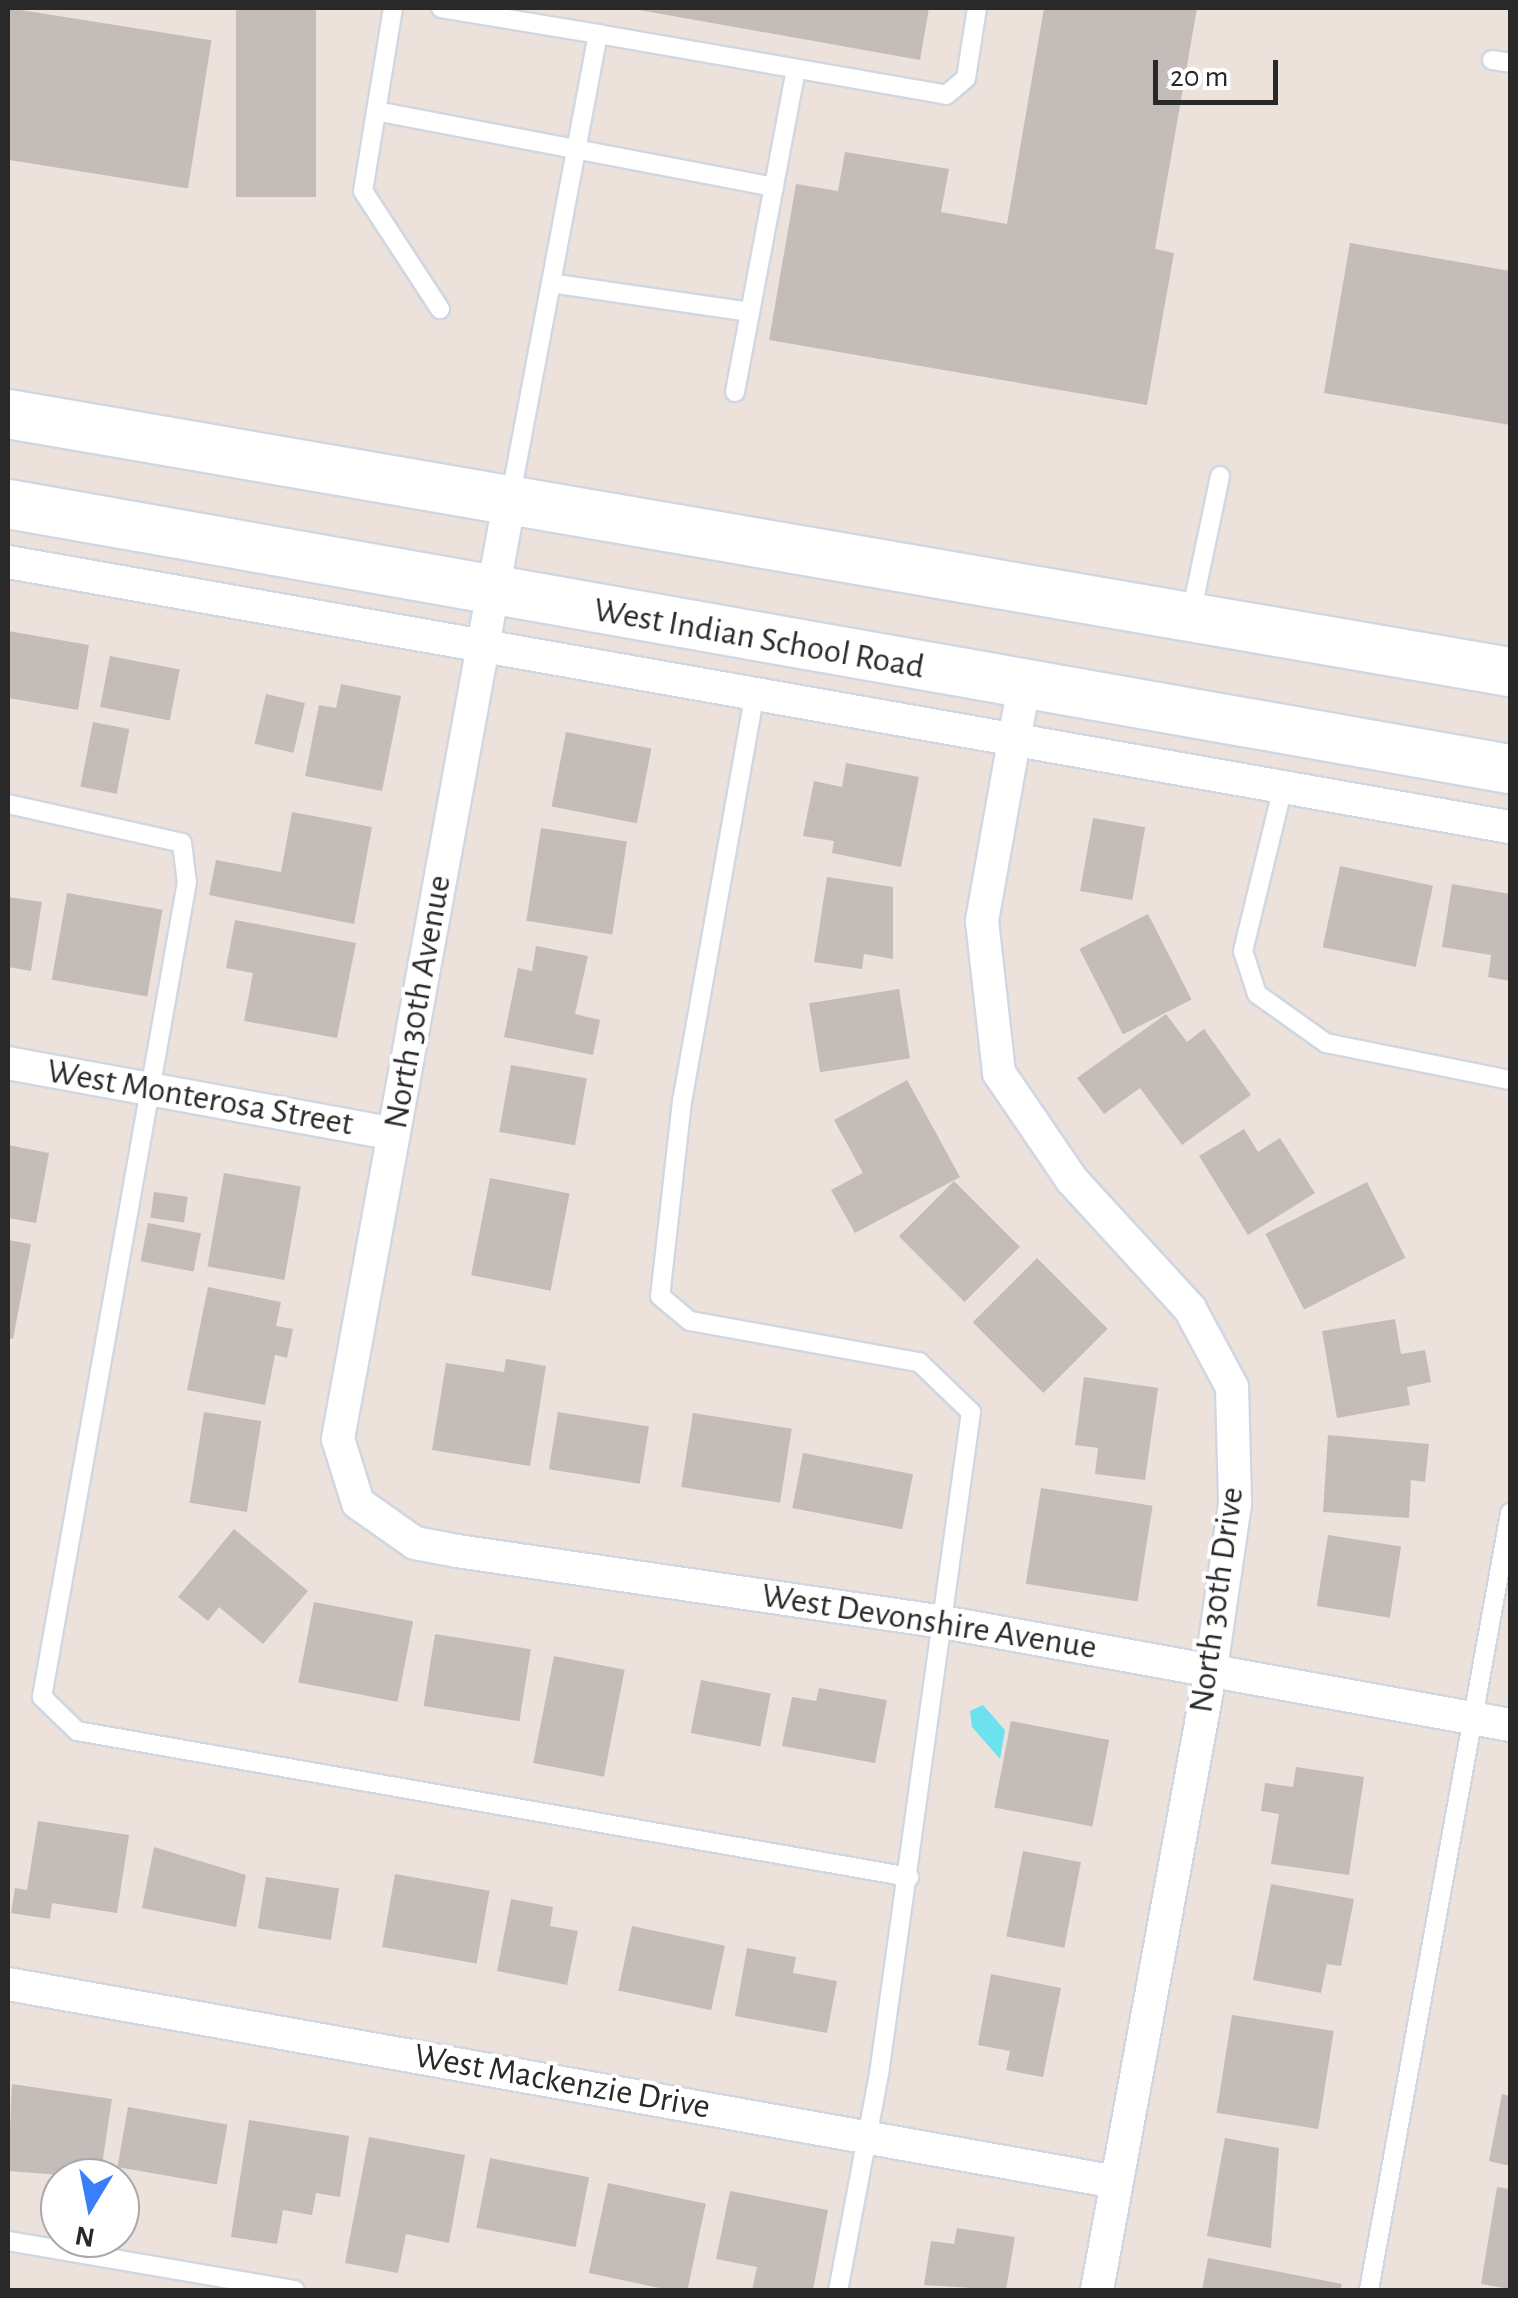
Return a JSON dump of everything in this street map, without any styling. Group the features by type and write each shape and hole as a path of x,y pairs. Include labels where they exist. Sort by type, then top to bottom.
{"main road":[{"path":"8,414 1191,614 1510,672"},
{"name":"West Indian School Road","path":"8,504 493,593 1510,769"}],"street":[{"name":"North 30th Avenue","path":"358,1504 338,1439 510,498"},
{"name":"West Indian School Road","path":"8,562 1510,827"},
{"name":"North 30th Drive","path":"1024,685 982,922 999,1073 1072,1180 1190,1309 1232,1387 1235,1504 1211,1669 1097,2290"},
{"name":"West Monterosa Street","path":"8,1063 393,1134"},
{"name":"West Devonshire Avenue","path":"358,1504 415,1542 944,1622 1510,1725"},
{"name":"West Mackenzie Drive","path":"8,1984 1116,2182"}],"lane":[{"path":"394,8 363,191 440,308"},
{"path":"441,8 946,96 966,78 977,8"},
{"path":"510,498 556,284 598,34"},
{"path":"735,392 796,69"},
{"path":"376,112 774,187"},
{"path":"556,284 750,312"},
{"path":"1191,614 1220,476"},
{"path":"755,692 682,1101 660,1296 690,1321 918,1362 971,1412 909,1876 868,2136 838,2290"},
{"path":"1283,787 1243,950 1257,994 1326,1043 1510,1080"},
{"path":"8,804 182,843 187,882 145,1088 42,1697 77,1731 909,1876"},
{"path":"1369,2290 1510,1514"},
{"path":"8,2241 295,2290"}],"water":[{"path":"983,1705 1005,1730 1000,1759 972,1727 970,1711"}],"building":[{"path":"8,8 211,40 188,188 8,160"},
{"path":"236,8 316,8 316,197 236,197"},
{"path":"628,8 929,8 920,60"},
{"path":"1044,8 1197,8 1155,249 1174,253 1147,405 769,340 796,184 838,191 845,152 949,169 941,212 1007,224"},
{"path":"1350,243 1510,271 1510,425 1324,393"},
{"path":"8,631 89,645 78,710 8,698"},
{"path":"110,656 180,670 170,721 100,707"},
{"path":"341,684 401,696 382,791 305,776 319,705 336,708"},
{"path":"266,694 305,703 294,753 255,744"},
{"path":"93,722 129,729 117,794 80,787"},
{"path":"566,732 651,749 637,823 551,807"},
{"path":"846,763 919,777 901,867 832,853 834,841 803,836 814,781 842,787"},
{"path":"292,812 372,827 354,924 209,895 216,860 281,872"},
{"path":"1093,818 1145,827 1132,900 1080,891"},
{"path":"541,828 627,842 612,934 526,921"},
{"path":"1340,866 1433,886 1416,967 1323,947"},
{"path":"827,877 893,887 893,959 864,954 862,969 814,962"},
{"path":"1452,884 1510,894 1510,981 1488,977 1491,955 1442,947"},
{"path":"67,893 163,910 147,997 52,980"},
{"path":"8,897 42,902 31,971 8,967"},
{"path":"1148,914 1192,1000 1123,1034 1079,949"},
{"path":"235,920 356,943 337,1038 244,1021 253,973 226,968"},
{"path":"536,946 588,956 575,1014 600,1020 593,1055 504,1037 518,968 532,971"},
{"path":"899,989 910,1058 820,1072 809,1003"},
{"path":"1166,1014 1187,1042 1204,1029 1251,1095 1182,1145 1140,1088 1104,1114 1077,1078"},
{"path":"511,1065 587,1078 575,1145 499,1132"},
{"path":"907,1080 960,1177 855,1233 831,1190 863,1173 834,1120"},
{"path":"1244,1129 1258,1152 1280,1138 1315,1193 1248,1235 1199,1156"},
{"path":"8,1145 49,1153 36,1223 8,1218"},
{"path":"224,1173 301,1187 284,1280 208,1267"},
{"path":"490,1178 570,1193 551,1291 471,1275"},
{"path":"954,1181 1020,1247 965,1302 899,1236"},
{"path":"1367,1182 1406,1258 1304,1309 1265,1234"},
{"path":"154,1192 188,1197 184,1222 150,1218"},
{"path":"148,1223 201,1233 194,1272 141,1261"},
{"path":"8,1240 31,1244 13,1339 8,1338"},
{"path":"1037,1258 1108,1329 1043,1393 973,1322"},
{"path":"208,1287 281,1302 276,1326 293,1329 287,1358 275,1355 265,1405 187,1390"},
{"path":"1395,1319 1401,1354 1425,1350 1431,1382 1407,1387 1410,1405 1337,1418 1322,1331"},
{"path":"506,1359 546,1366 530,1466 432,1450 446,1363 504,1372"},
{"path":"1084,1377 1158,1388 1145,1480 1095,1474 1098,1448 1075,1445"},
{"path":"204,1412 261,1421 247,1512 190,1503"},
{"path":"558,1412 649,1426 640,1484 549,1469"},
{"path":"693,1413 792,1429 780,1503 681,1487"},
{"path":"1328,1435 1429,1444 1425,1482 1411,1480 1409,1518 1323,1512"},
{"path":"803,1453 913,1474 902,1529 792,1508"},
{"path":"1041,1488 1153,1506 1137,1601 1026,1584"},
{"path":"234,1529 308,1591 263,1644 219,1607 208,1621 178,1597"},
{"path":"1328,1535 1401,1547 1390,1618 1317,1606"},
{"path":"314,1602 413,1621 397,1702 298,1682"},
{"path":"435,1634 531,1649 519,1721 424,1706"},
{"path":"554,1656 625,1670 604,1777 533,1763"},
{"path":"701,1680 771,1694 760,1747 691,1733"},
{"path":"819,1688 887,1700 875,1763 782,1746 792,1697 816,1701"},
{"path":"1011,1721 1109,1740 1092,1826 994,1807"},
{"path":"1296,1767 1364,1777 1349,1875 1271,1864 1279,1814 1261,1811 1265,1783 1293,1787"},
{"path":"38,1821 129,1835 117,1913 52,1903 50,1919 11,1913 15,1888 27,1890"},
{"path":"154,1847 246,1875 236,1927 142,1908"},
{"path":"1023,1851 1081,1862 1064,1948 1006,1936"},
{"path":"395,1874 490,1891 477,1964 382,1947"},
{"path":"266,1877 339,1889 331,1940 258,1928"},
{"path":"1271,1884 1354,1899 1341,1966 1327,1964 1321,1993 1253,1980"},
{"path":"511,1899 553,1907 550,1926 578,1931 567,1985 497,1971"},
{"path":"632,1926 725,1946 711,2010 618,1991"},
{"path":"747,1948 796,1957 793,1973 837,1981 827,2033 735,2016"},
{"path":"991,1974 1061,1988 1043,2077 1006,2070 1010,2051 978,2045"},
{"path":"1232,2015 1334,2031 1318,2129 1217,2113"},
{"path":"12,2084 112,2099 103,2158 40,2158 40,2173 8,2171"},
{"path":"1502,2094 1510,2096 1510,2166 1489,2161"},
{"path":"128,2107 227,2125 217,2185 140,2171 140,2158 119,2158"},
{"path":"249,2120 349,2136 340,2197 316,2193 312,2215 283,2210 277,2244 231,2237"},
{"path":"369,2137 465,2155 449,2243 406,2234 398,2273 345,2263"},
{"path":"1225,2138 1279,2148 1271,2248 1207,2236"},
{"path":"490,2158 589,2177 576,2247 476,2228"},
{"path":"608,2183 706,2204 687,2290 669,2290 589,2273"},
{"path":"1497,2187 1510,2189 1510,2289 1481,2284"},
{"path":"730,2191 828,2210 813,2290 752,2290 757,2267 716,2259"},
{"path":"957,2228 1015,2237 1006,2290 924,2285 931,2241 954,2244"},
{"path":"1208,2258 1342,2284 1340,2290 1202,2290"}]}
